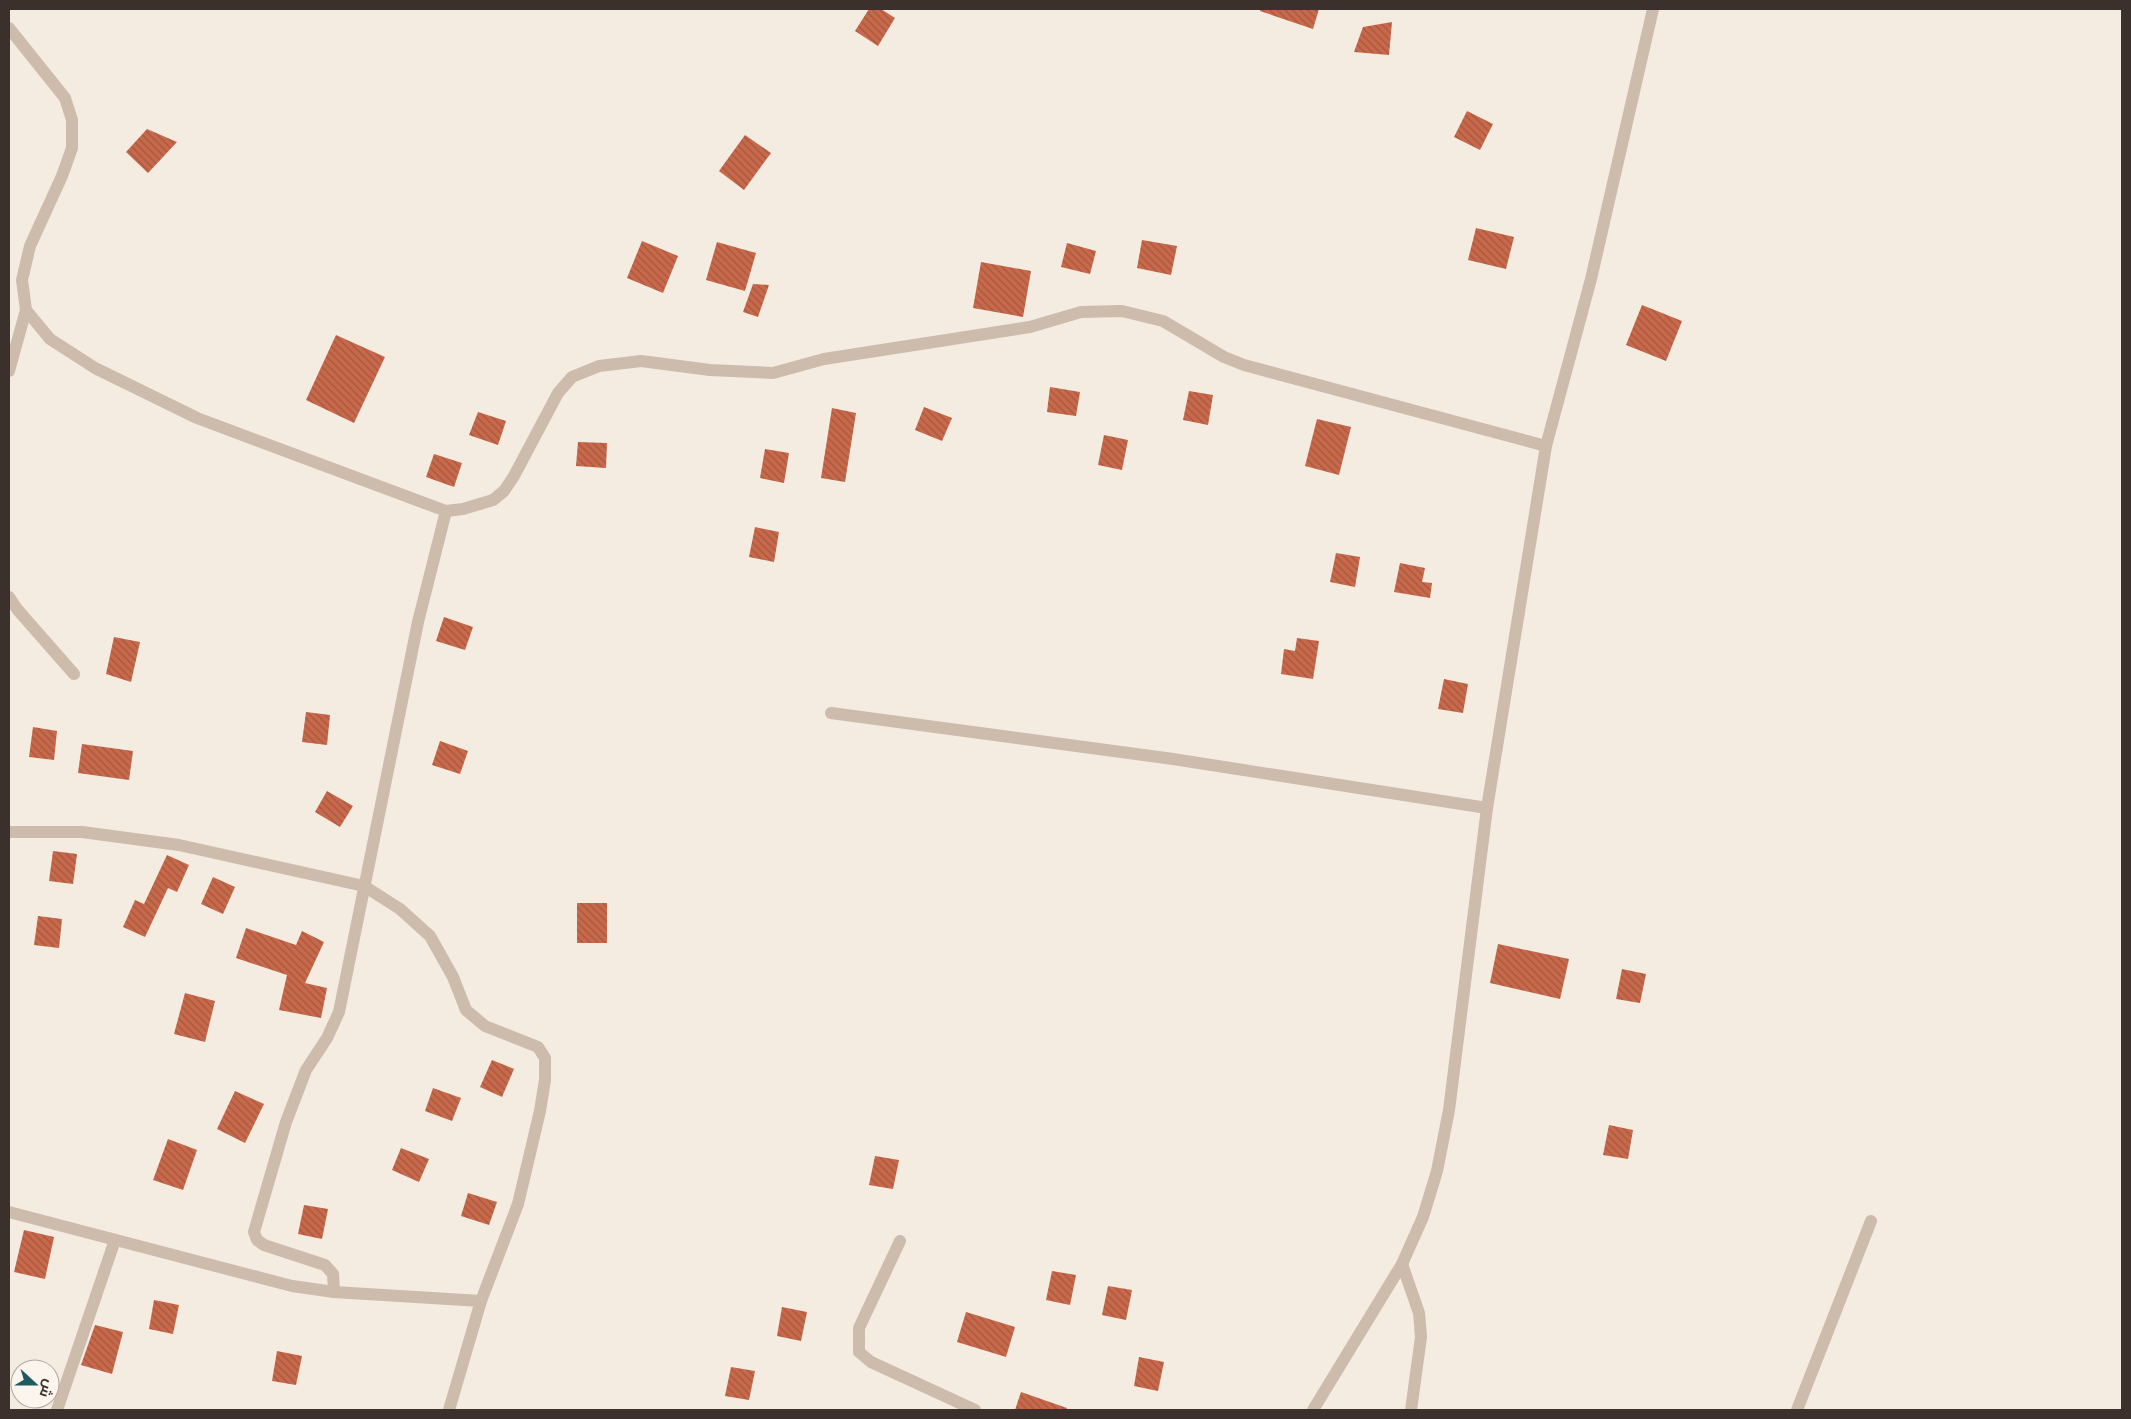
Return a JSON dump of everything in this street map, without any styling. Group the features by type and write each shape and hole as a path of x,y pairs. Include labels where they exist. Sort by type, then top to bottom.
{"street":[{"path":"1313,1410 1402,1264 1423,1217 1437,1171 1449,1110 1487,808 1546,446 1591,279 1652,9"},
{"path":"9,28 65,98 72,120 72,148 62,176 30,246 22,280 26,310 9,371"},
{"path":"26,310 50,339 72,354 95,368 189,414 446,511 463,509 493,500 514,476 558,393 572,377 599,366 641,361 710,370 773,373 824,359 1030,327 1081,312 1122,311 1163,321 1224,357 1244,365 1546,446"},
{"path":"334,1292 333,1274 325,1265 264,1245 257,1240 254,1232 286,1122 306,1070 327,1038 340,1012 418,622 446,511"},
{"path":"9,597 17,609 74,674"},
{"path":"831,713 1173,758 1487,808"},
{"path":"9,832 82,832 179,845 364,886 400,908 430,936 453,977 466,1010 485,1026 538,1047 545,1058 545,1080 540,1111 518,1204 481,1301 449,1410"},
{"path":"9,1212 292,1286 334,1292 481,1301"},
{"path":"1797,1410 1871,1221"},
{"path":"57,1410 115,1240"},
{"path":"900,1241 859,1328 859,1352 871,1362 975,1410"},
{"path":"1402,1264 1419,1313 1421,1337 1411,1410"}],"building":[{"path":"869,9 881,9 895,18 878,46 855,31"},
{"path":"1260,9 1319,9 1313,29 1260,11"},
{"path":"1392,22 1389,55 1354,52 1363,27"},
{"path":"1467,111 1493,124 1480,150 1454,137"},
{"path":"147,129 177,142 148,173 126,152"},
{"path":"745,135 771,153 744,190 719,171"},
{"path":"1476,228 1514,237 1506,269 1468,260"},
{"path":"1142,240 1177,246 1171,275 1137,268"},
{"path":"642,241 678,256 663,293 627,278"},
{"path":"717,242 756,253 745,291 706,280"},
{"path":"1067,243 1096,251 1090,274 1061,267"},
{"path":"981,262 1031,271 1023,317 973,308"},
{"path":"753,284 769,285 758,317 743,312"},
{"path":"1642,305 1682,321 1666,361 1626,345"},
{"path":"336,335 385,357 354,423 306,400"},
{"path":"1050,387 1080,392 1076,416 1047,412"},
{"path":"1189,391 1213,395 1208,425 1183,420"},
{"path":"924,407 952,418 942,441 915,430"},
{"path":"832,408 856,413 845,482 821,478"},
{"path":"478,412 506,421 498,445 469,435"},
{"path":"1317,419 1351,427 1339,475 1305,466"},
{"path":"1104,435 1128,440 1122,470 1098,465"},
{"path":"578,442 607,443 606,468 576,466"},
{"path":"765,449 789,453 784,483 760,478"},
{"path":"434,454 462,463 454,487 426,477"},
{"path":"755,527 779,532 774,562 749,557"},
{"path":"1336,553 1360,557 1355,587 1330,582"},
{"path":"1400,563 1425,568 1422,582 1432,583 1430,598 1394,592"},
{"path":"444,617 473,627 465,650 436,641"},
{"path":"114,637 140,642 131,682 106,674"},
{"path":"1297,638 1319,641 1313,679 1281,674 1284,649 1295,651"},
{"path":"1444,679 1468,684 1463,713 1438,709"},
{"path":"306,712 330,715 327,745 302,742"},
{"path":"33,727 57,731 54,760 29,757"},
{"path":"440,741 468,751 460,774 432,765"},
{"path":"82,744 133,751 129,780 78,773"},
{"path":"327,791 353,806 340,827 315,812"},
{"path":"53,851 77,854 73,884 49,881"},
{"path":"167,855 189,865 177,892 168,888 145,937 123,927 135,900 144,904"},
{"path":"213,877 235,887 223,914 201,904"},
{"path":"577,903 607,903 607,943 577,943"},
{"path":"38,916 62,919 59,948 34,945"},
{"path":"246,928 296,945 302,931 324,942 305,983 327,988 321,1018 279,1010 287,975 236,958"},
{"path":"1498,944 1569,959 1560,999 1490,983"},
{"path":"1622,969 1646,974 1640,1003 1616,999"},
{"path":"185,993 215,1001 205,1042 174,1034"},
{"path":"492,1060 514,1069 502,1097 480,1087"},
{"path":"433,1088 461,1098 452,1121 425,1111"},
{"path":"235,1091 264,1104 245,1143 217,1129"},
{"path":"1609,1125 1633,1130 1628,1159 1603,1155"},
{"path":"168,1139 197,1150 183,1190 153,1180"},
{"path":"401,1148 429,1159 419,1182 392,1170"},
{"path":"875,1156 899,1160 893,1189 869,1185"},
{"path":"468,1193 497,1202 489,1225 461,1216"},
{"path":"304,1205 328,1209 322,1239 298,1234"},
{"path":"24,1230 54,1237 45,1279 14,1272"},
{"path":"1052,1271 1076,1275 1070,1305 1046,1300"},
{"path":"1108,1286 1132,1290 1126,1320 1102,1315"},
{"path":"154,1300 179,1305 173,1334 149,1329"},
{"path":"782,1307 807,1312 801,1341 777,1336"},
{"path":"966,1312 1015,1327 1006,1357 957,1342"},
{"path":"95,1325 123,1332 112,1374 81,1365"},
{"path":"277,1351 302,1356 296,1385 272,1381"},
{"path":"1139,1357 1164,1362 1158,1391 1134,1386"},
{"path":"731,1367 755,1371 749,1400 725,1396"},
{"path":"1021,1392 1067,1408 1066,1410 1015,1410"}]}
